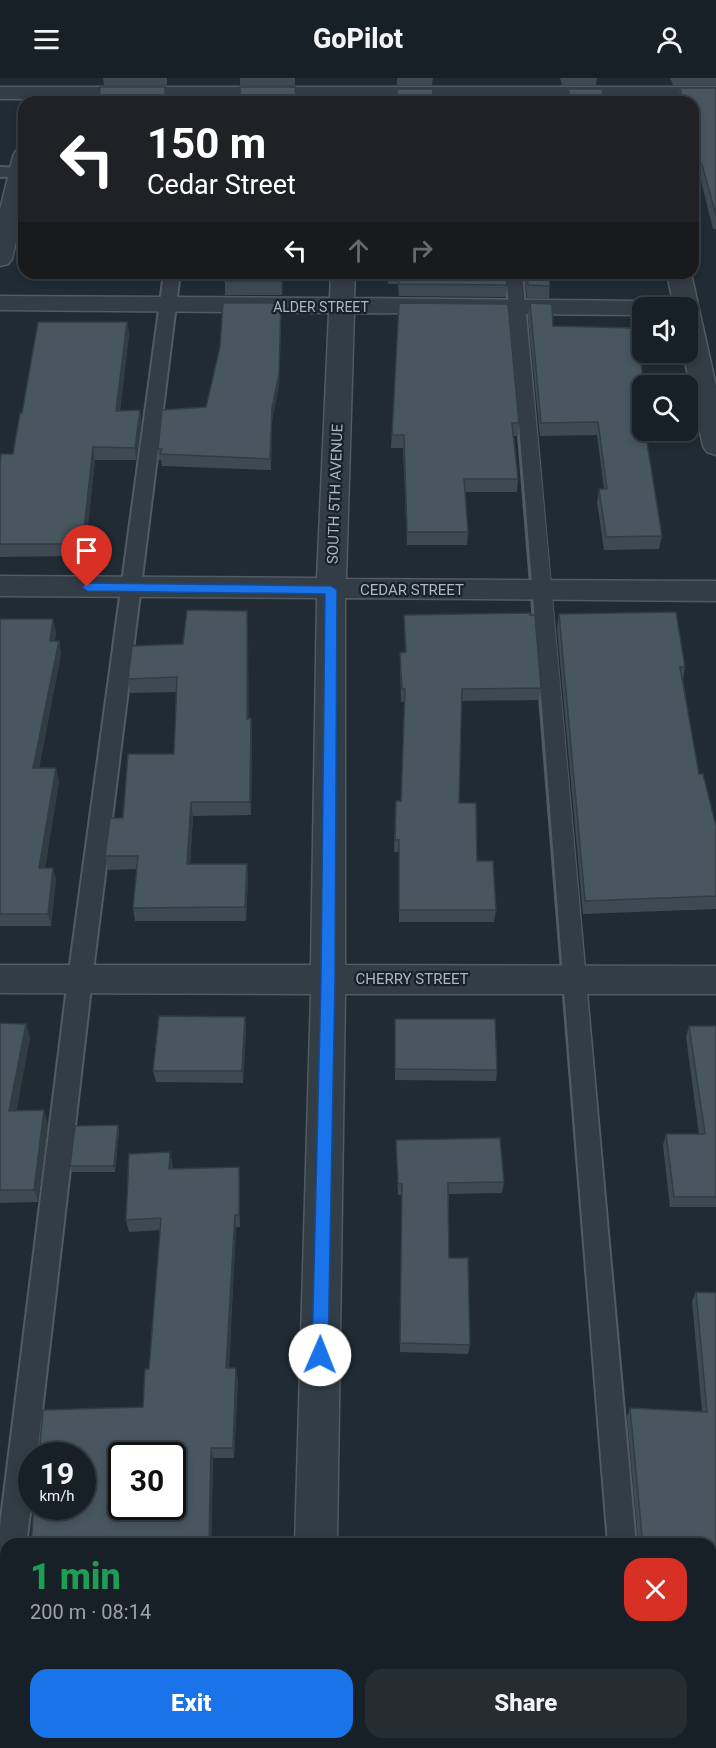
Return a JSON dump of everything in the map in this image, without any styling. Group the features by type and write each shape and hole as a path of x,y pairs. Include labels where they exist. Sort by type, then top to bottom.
{"street":[{"path":"0,93 39,91 166,96"},
{"path":"216,96 343,91 471,96"},
{"path":"520,96 632,91 716,93"},
{"path":"0,259 15,166"},
{"name":"SOUTH 5TH AVENUE","path":"316,1538 328,979 331,590 343,279"},
{"path":"681,279 685,297"},
{"name":"ALDER STREET","path":"0,303 632,308"},
{"path":"698,357 716,446"},
{"name":"CEDAR STREET","path":"0,586 716,591"},
{"name":"CHERRY STREET","path":"0,979 716,980"}],"lane":[{"path":"13,1538 80,980 171,279"},
{"path":"515,279 543,590 573,980 621,1538"}],"building":[{"path":"100,87 165,87 165,96 99,96"},
{"path":"240,87 295,87 296,96 240,96"},
{"path":"680,88 716,88 716,216 702,164 699,164 699,96 682,96"},
{"path":"397,89 433,89 433,96 396,96"},
{"path":"568,89 602,89 604,96 570,96"},
{"path":"224,279 281,279 281,281 224,281"},
{"path":"399,279 506,279 507,285 399,284"},
{"path":"528,279 549,279 550,286 528,285"},
{"path":"223,303 281,303 279,374 272,408 270,459 160,454 162,449 158,449 162,410 206,407 220,347"},
{"path":"399,303 508,304 519,423 512,423 518,479 464,479 468,532 407,532 404,435 392,435"},
{"path":"530,303 552,304 553,326 632,328 632,363 641,363 642,375 632,375 632,441 647,441 662,536 606,537 599,489 607,489 598,422 541,423"},
{"path":"38,322 127,322 116,411 140,410 135,448 93,447 83,539 67,540 67,544 0,544 1,454 13,454"},
{"path":"187,610 247,611 247,719 251,718 250,802 191,802 187,864 247,864 245,907 133,908 138,856 105,856 110,818 123,818 128,754 174,754 177,677 128,679 132,646 183,644"},
{"path":"676,612 685,667 680,667 699,774 703,774 716,826 716,896 585,901 559,614"},
{"path":"530,613 530,615 535,615 541,688 462,689 459,803 476,803 477,861 493,861 496,910 399,910 399,840 395,840 396,801 401,801 405,689 402,689 400,653 406,652 404,615"},
{"path":"0,619 53,619 50,641 59,641 33,768 56,768 39,868 53,868 48,914 0,914"},
{"path":"159,1016 245,1017 242,1071 153,1071"},
{"path":"395,1019 495,1019 497,1070 395,1069"},
{"path":"0,1023 26,1024 9,1111 44,1110 34,1190 0,1190"},
{"path":"689,1026 716,1026 716,1197 674,1197 666,1134 705,1134"},
{"path":"118,1125 114,1166 70,1166 75,1126"},
{"path":"500,1138 504,1182 448,1183 449,1258 468,1258 470,1345 400,1343 402,1184 398,1184 396,1140"},
{"path":"170,1152 169,1169 239,1167 239,1215 235,1215 226,1368 236,1368 233,1448 211,1448 209,1538 31,1538 33,1520 96,1520 96,1442 40,1442 43,1410 143,1407 145,1369 149,1369 161,1218 126,1220 129,1154"},
{"path":"696,1292 716,1293 716,1538 640,1538 642,1536 630,1408 707,1412"}],"route":[{"path":"87,587 331,590 328,979 320,1355"}]}
